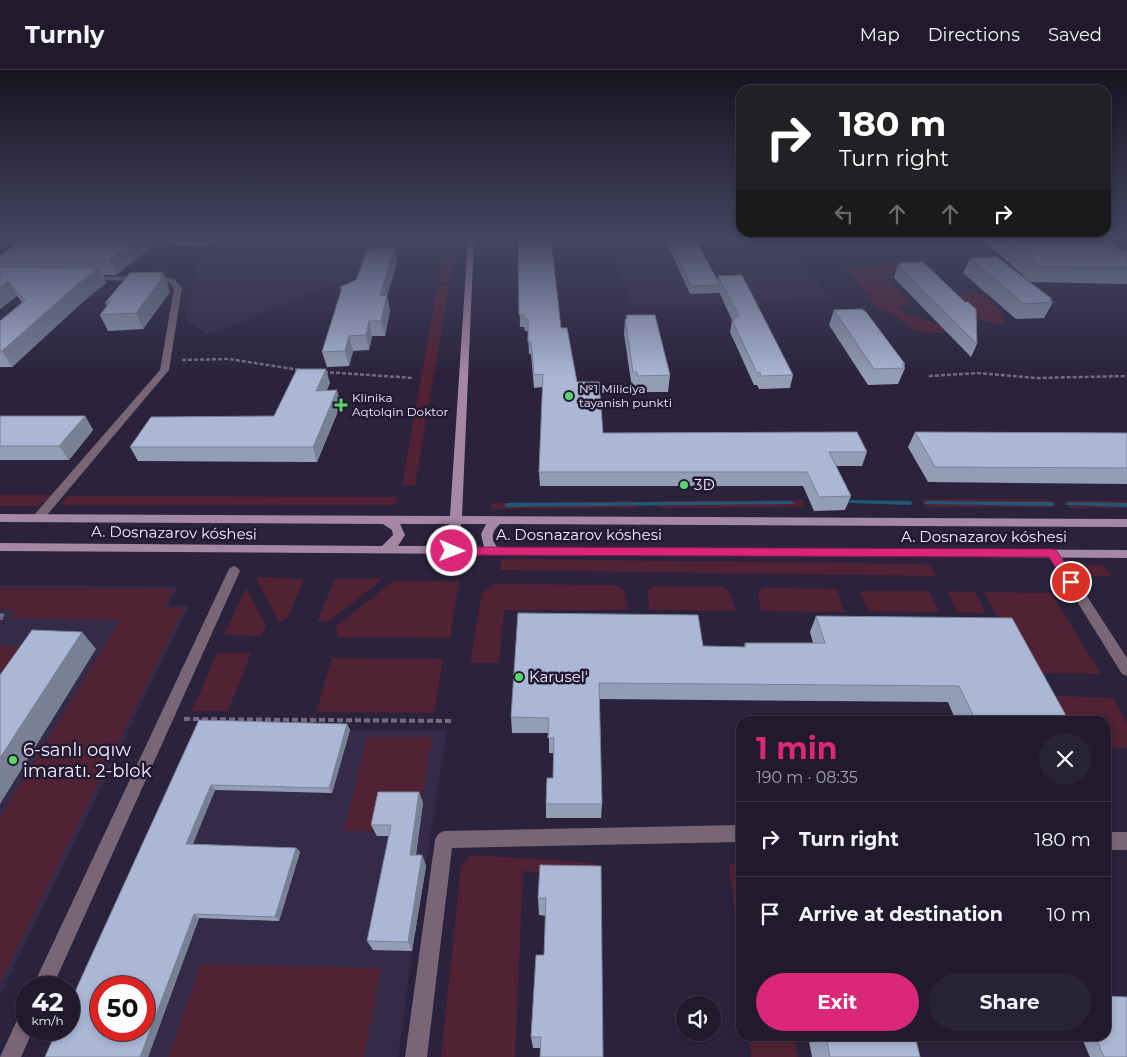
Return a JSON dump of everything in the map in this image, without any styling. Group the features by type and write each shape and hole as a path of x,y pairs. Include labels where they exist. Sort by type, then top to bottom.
{"main road":[{"path":"452,551 456,520 469,285"},
{"name":"A. Dosnazarov kóshesi","path":"0,518 1127,523"},
{"path":"384,550 394,544 399,537 400,531 397,526 386,520"},
{"path":"494,552 486,538 486,531 490,525 498,520"},
{"name":"A. Dosnazarov kóshesi","path":"0,547 494,552 1127,554"}],"street":[{"path":"38,518 164,370 178,288 175,285"},
{"path":"1052,553 1127,670"},
{"path":"48,976 234,571"},
{"path":"416,1057 444,840 736,833"},
{"path":"1111,841 1127,842"},
{"path":"10,1057 17,1041"}],"path":[{"path":"166,361 229,359 307,370"},
{"path":"316,371 413,378"},
{"path":"929,376 978,373 1036,378 1127,376"},
{"path":"166,719 454,721"}],"shaded area":[{"path":"193,285 333,285 207,335 185,319"},
{"path":"624,285 820,285 831,300 631,308"},
{"path":"859,285 894,285 910,302 910,305 895,307 905,313 944,327 947,333 914,330 891,313 879,309"},
{"path":"449,286 415,485 402,485 437,287"},
{"path":"970,293 988,298 996,306 1006,322 992,323 977,318 965,308 960,295"},
{"path":"0,495 53,495 40,506 0,506"},
{"path":"67,496 397,497 396,505 61,505"},
{"path":"921,499 1048,499 1054,507 926,507"},
{"path":"802,500 805,507 659,508 658,501"},
{"path":"1065,500 1127,501 1127,508 1070,508"},
{"path":"636,501 637,508 491,509 491,503"},
{"path":"501,559 923,564 932,567 936,576 500,570"},
{"path":"1073,565 1104,565 1112,576 1081,576"},
{"path":"255,577 304,579 288,617 279,622"},
{"path":"384,578 328,622 317,621 335,579"},
{"path":"393,581 459,581 450,638 338,637 336,626"},
{"path":"493,584 617,585 624,590 627,610 504,610 499,663 470,663 482,593"},
{"path":"0,585 178,586 168,605 189,606 0,996"},
{"path":"653,586 722,587 730,593 736,611 649,610 648,591"},
{"path":"0,588 174,589 164,607 184,608 0,983 0,817 120,620 10,618 16,610 0,609"},
{"path":"246,588 266,625 261,636 224,635"},
{"path":"763,588 837,589 844,612 761,611 758,593"},
{"path":"860,591 929,591 939,612 868,611"},
{"path":"947,591 975,592 986,613 957,612"},
{"path":"984,592 1051,593 1101,674 1034,673 1014,649"},
{"path":"0,646 32,647 0,694"},
{"path":"217,653 251,653 228,711 192,711"},
{"path":"332,658 443,659 434,713 316,712"},
{"path":"1038,695 1113,698 1127,723 1127,748 1111,747 1111,716 1048,716"},
{"path":"203,726 350,730 447,730 412,951 398,1057 54,1057 63,1041 80,1041 80,1005 90,982 90,1041 155,1041 155,976 93,976"},
{"path":"367,737 432,737 422,797 379,797 372,831 344,831"},
{"path":"471,855 596,863 596,876 523,871 515,1057 441,1057 461,866"},
{"path":"729,864 736,864 736,926"},
{"path":"201,964 381,968 364,1057 168,1057"},
{"path":"749,1041 796,1041 798,1057 751,1057"}],"building":[{"path":"11,285 77,285 0,351 0,321 25,301"},
{"path":"120,285 157,285 136,313 100,315 110,302 105,303"},
{"path":"344,285 383,285 380,296 387,295 381,321 369,321 366,335 349,336 345,351 322,352 342,288 340,287"},
{"path":"519,285 556,285 561,328 567,328 577,382 599,382 603,433 857,432 867,452 829,452 851,496 819,497 807,472 539,472 543,374 534,375 531,342 528,342 528,319 524,319 524,315 519,315"},
{"path":"723,285 747,285 793,375 761,376 760,372 757,373 732,320 735,320 733,317 739,316"},
{"path":"917,285 947,285 965,302 968,302 976,309 977,344"},
{"path":"1002,285 1034,285 1052,299 1049,299 1053,302 1024,304"},
{"path":"862,309 905,364 902,364 905,368 874,369 834,310"},
{"path":"626,315 655,315 670,375 637,376 637,372 633,372"},
{"path":"297,369 326,369 316,391 337,390 313,447 130,447 151,417 274,416"},
{"path":"0,416 85,416 59,446 0,446"},
{"path":"915,432 1127,433 1127,468 935,467"},
{"path":"518,613 698,615 703,646 746,647 745,643 825,643 816,616 1012,618 1066,716 974,716 959,686 599,683 602,804 546,804 547,778 553,778 554,738 548,738 549,718 511,717"},
{"path":"32,630 82,632 0,758 0,675"},
{"path":"199,720 347,724 329,788 211,785 186,844 296,848 275,917 194,914 155,1017 155,976 90,976 90,1041 146,1041 140,1057 45,1057 52,1041 80,1041 80,981"},
{"path":"378,792 419,792 410,855 422,855 408,942 367,941 391,825 371,825"},
{"path":"540,865 601,866 603,1057 540,1057 541,1037 531,1037 536,955 544,955 546,898 538,898"},
{"path":"1111,996 1127,997 1127,1057 1104,1057 1097,1041 1111,1041"},
{"path":"827,1041 916,1041 920,1057 830,1057"}],"waterway":[{"path":"851,502 910,503"},
{"path":"507,505 791,503"},
{"path":"927,503 1052,504"},
{"path":"1068,504 1127,505"}],"place":[{"name":"№1 Miliciya tayanish punkti","path":"569,396"},
{"name":"Klinika Aqtolqin Doktor","path":"341,405"},
{"name":"3D","path":"684,485"},
{"name":"Karusel'","path":"519,677"},
{"name":"6-sanlı oqıw imaratı. 2-blok","path":"13,760"}],"route":[{"path":"452,551 1052,553 1071,582"}]}
